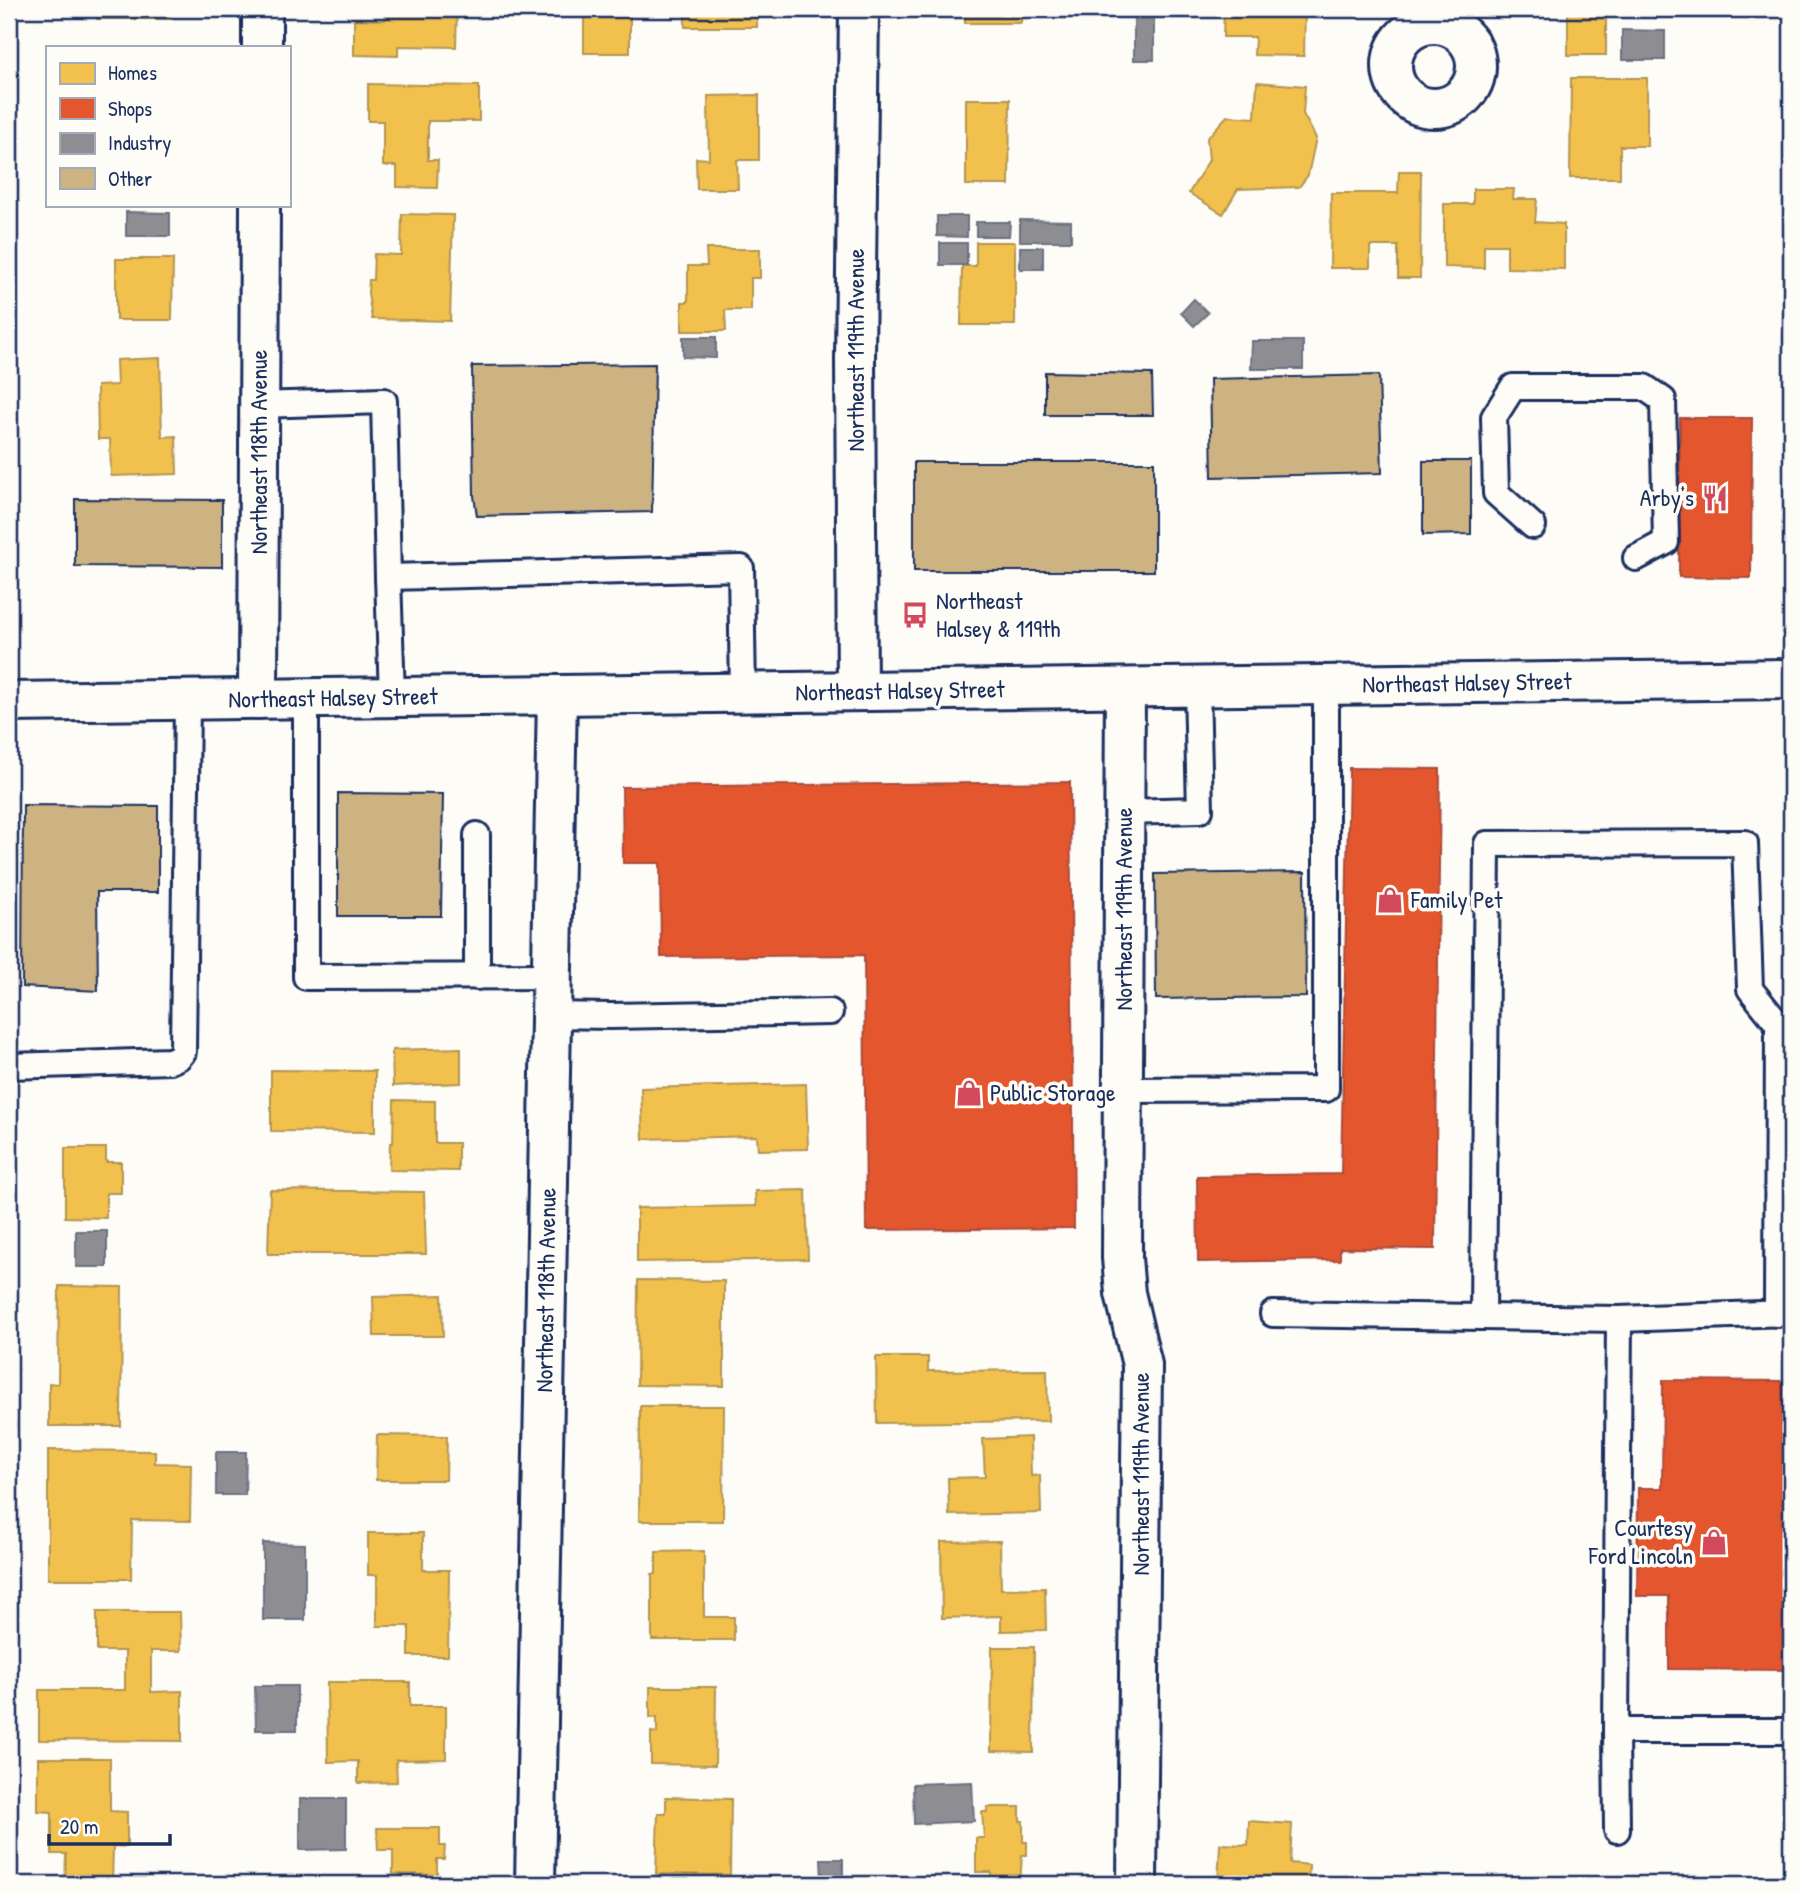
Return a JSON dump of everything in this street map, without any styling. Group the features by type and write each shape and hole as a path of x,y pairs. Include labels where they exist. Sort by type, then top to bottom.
{"street":[{"path":"262,9 262,46"},
{"name":"Northeast 119th Avenue","path":"857,691 855,360 859,9"},
{"name":"Northeast 118th Avenue","path":"258,699 260,206"},
{"name":"Northeast Halsey Street","path":"9,702 1791,679"},
{"name":"Northeast 119th Avenue","path":"1125,688 1122,1258 1125,1293 1142,1365 1136,1884"},
{"name":"Northeast 118th Avenue","path":"535,1884 557,695"}],"lane":[{"path":"1533,526 1496,494 1494,417 1513,387 1644,387 1663,400 1666,542 1636,558"},
{"path":"258,405 384,401 392,697"},
{"path":"388,577 741,568 743,693"},
{"path":"1123,1090 1326,1089 1326,685"},
{"path":"1125,812 1200,810 1197,687"},
{"path":"306,699 306,977 552,976"},
{"path":"9,1066 170,1061 183,1052 187,700"},
{"path":"477,835 477,976"},
{"path":"1273,1314 1619,1319 1784,1313 1778,1024 1750,989 1745,843 1487,844 1483,1317"},
{"path":"551,1015 830,1012"},
{"path":"1617,1830 1619,1319"},
{"path":"1616,1731 1791,1731"}],"building: Homes":[{"path":"97,9 170,9 170,19 97,19"},
{"path":"386,9 457,9 456,47 398,46 398,56 354,55 354,19 385,20"},
{"path":"584,9 630,9 630,53 584,53"},
{"path":"685,9 757,9 757,27 685,27"},
{"path":"965,9 1022,9 1021,23 965,23"},
{"path":"1224,9 1305,9 1304,56 1254,55 1255,37 1223,37"},
{"path":"1568,9 1623,9 1623,13 1606,13 1606,55 1568,55"},
{"path":"1571,78 1647,78 1647,146 1620,146 1620,178 1570,178"},
{"path":"1257,82 1305,86 1303,114 1316,138 1308,175 1299,187 1238,189 1223,214 1189,193 1209,160 1207,138 1227,116 1255,118"},
{"path":"368,84 479,86 479,121 428,121 428,160 438,160 437,188 397,187 397,166 383,166 383,121 368,121"},
{"path":"759,95 759,160 737,160 738,189 697,189 696,158 709,159 708,96"},
{"path":"966,99 1010,99 1009,185 966,185"},
{"path":"1399,171 1421,171 1420,278 1398,278 1398,246 1370,246 1370,268 1330,268 1331,193 1398,193"},
{"path":"1473,189 1514,189 1513,199 1537,199 1535,222 1564,224 1564,269 1507,268 1507,245 1484,245 1484,268 1444,267 1444,204 1473,204"},
{"path":"402,214 453,215 450,321 372,319 368,293 369,280 373,280 374,254 401,255"},
{"path":"976,242 1015,242 1015,325 961,325 962,266 976,266"},
{"path":"706,249 760,249 760,278 751,278 751,310 725,310 726,331 682,331 682,302 688,302 688,266 707,266"},
{"path":"116,259 173,259 172,320 116,320"},
{"path":"160,358 162,437 176,436 177,474 111,476 110,439 98,439 97,386 117,385 116,360"},
{"path":"461,1048 461,1083 393,1086 392,1050"},
{"path":"271,1070 375,1071 375,1132 271,1131"},
{"path":"806,1084 808,1149 758,1150 757,1136 643,1139 641,1088"},
{"path":"394,1100 435,1101 435,1143 458,1143 458,1171 389,1170"},
{"path":"65,1148 106,1148 106,1162 121,1162 121,1193 106,1193 106,1218 65,1217"},
{"path":"270,1190 424,1192 426,1254 268,1254"},
{"path":"806,1190 808,1259 637,1262 637,1208 756,1206 755,1191"},
{"path":"638,1280 724,1281 724,1386 637,1385"},
{"path":"59,1286 122,1287 121,1426 49,1426 49,1383 58,1384"},
{"path":"442,1295 443,1336 374,1336 373,1297"},
{"path":"876,1357 928,1357 928,1371 1047,1370 1048,1421 877,1423"},
{"path":"640,1406 724,1406 723,1521 639,1521"},
{"path":"377,1435 447,1436 446,1480 376,1480"},
{"path":"1030,1437 1031,1476 1040,1475 1041,1513 949,1515 948,1478 985,1477 983,1439"},
{"path":"48,1450 155,1451 155,1463 191,1464 190,1521 132,1520 131,1579 48,1579"},
{"path":"368,1533 423,1533 423,1570 449,1570 448,1656 409,1656 409,1626 377,1626 377,1575 368,1575"},
{"path":"1000,1541 1001,1589 1045,1588 1046,1630 1001,1631 1001,1616 942,1618 941,1542"},
{"path":"704,1551 704,1617 734,1617 734,1640 652,1640 652,1574 656,1574 656,1552"},
{"path":"97,1612 180,1612 181,1651 151,1651 151,1692 182,1691 182,1741 39,1740 39,1690 125,1690 125,1651 97,1651"},
{"path":"992,1647 1034,1647 1033,1752 991,1751"},
{"path":"327,1682 410,1682 410,1706 446,1706 446,1759 396,1760 397,1782 358,1783 358,1761 328,1762"},
{"path":"650,1687 716,1687 715,1765 651,1764 651,1732 657,1733 657,1717 650,1718"},
{"path":"38,1758 110,1758 110,1811 127,1812 127,1847 113,1846 112,1884 65,1884 66,1854 52,1854 52,1812 38,1811"},
{"path":"666,1797 731,1799 730,1875 656,1874 658,1813 666,1813"},
{"path":"987,1807 1020,1807 1027,1855 1022,1855 1020,1884 991,1884 991,1872 976,1872 976,1838 984,1838 982,1812 987,1812"},
{"path":"1249,1821 1292,1824 1290,1863 1309,1865 1308,1884 1218,1884 1220,1844 1248,1845"},
{"path":"377,1828 440,1828 440,1846 445,1846 444,1859 437,1859 437,1875 393,1874 393,1850 378,1850"}],"building: Shops":[{"name":"Arby's","path":"1680,418 1752,418 1751,578 1679,577"},
{"path":"1349,768 1440,769 1435,1249 1340,1248 1340,1260 1198,1262 1197,1176 1341,1174"},
{"name":"Public Storage","path":"1070,782 1074,1228 866,1230 864,955 661,957 660,863 623,863 622,787"},
{"name":"Courtesy Ford Lincoln","path":"1663,1380 1791,1381 1791,1670 1669,1669 1669,1596 1637,1596 1638,1488 1662,1488"}],"building: Industry":[{"path":"1134,15 1154,15 1154,60 1134,60"},
{"path":"1622,30 1665,31 1665,60 1622,60"},
{"path":"126,212 170,213 170,236 126,236"},
{"path":"937,216 967,216 967,237 937,236"},
{"path":"1020,220 1071,221 1071,241 1020,241"},
{"path":"976,222 1010,222 1009,236 976,236"},
{"path":"940,243 967,243 967,265 940,265"},
{"path":"1020,247 1043,247 1043,269 1020,269"},
{"path":"1194,299 1208,313 1194,326 1181,313"},
{"path":"683,337 716,337 716,358 683,357"},
{"path":"1252,341 1303,341 1303,369 1251,369"},
{"path":"76,1231 107,1231 107,1267 76,1267"},
{"path":"216,1452 246,1452 245,1495 216,1495"},
{"path":"263,1543 305,1544 305,1620 263,1620"},
{"path":"255,1686 297,1686 297,1730 256,1730"},
{"path":"972,1782 974,1821 914,1824 913,1784"},
{"path":"300,1799 346,1799 346,1849 300,1850"},
{"path":"821,1859 843,1859 843,1879 822,1880"}],"building: Other":[{"path":"655,364 652,512 477,516 474,496 472,366"},
{"path":"1045,372 1152,374 1153,415 1045,415"},
{"path":"1379,375 1382,473 1212,477 1210,379"},
{"path":"1423,461 1471,461 1471,534 1423,535"},
{"path":"914,462 1154,462 1154,571 914,571"},
{"path":"75,499 222,500 222,567 75,566"},
{"path":"338,793 443,794 441,916 338,916"},
{"path":"23,805 158,806 158,892 97,892 98,991 22,987"},
{"path":"1305,872 1306,997 1156,999 1155,874"}],"place":[{"name":"Arby's","path":"1715,498"},
{"name":"Northeast Halsey & 119th","path":"915,615"},
{"name":"Family Pet","path":"1390,900"},
{"name":"Public Storage","path":"969,1093"},
{"name":"Courtesy Ford Lincoln","path":"1714,1542"}]}
